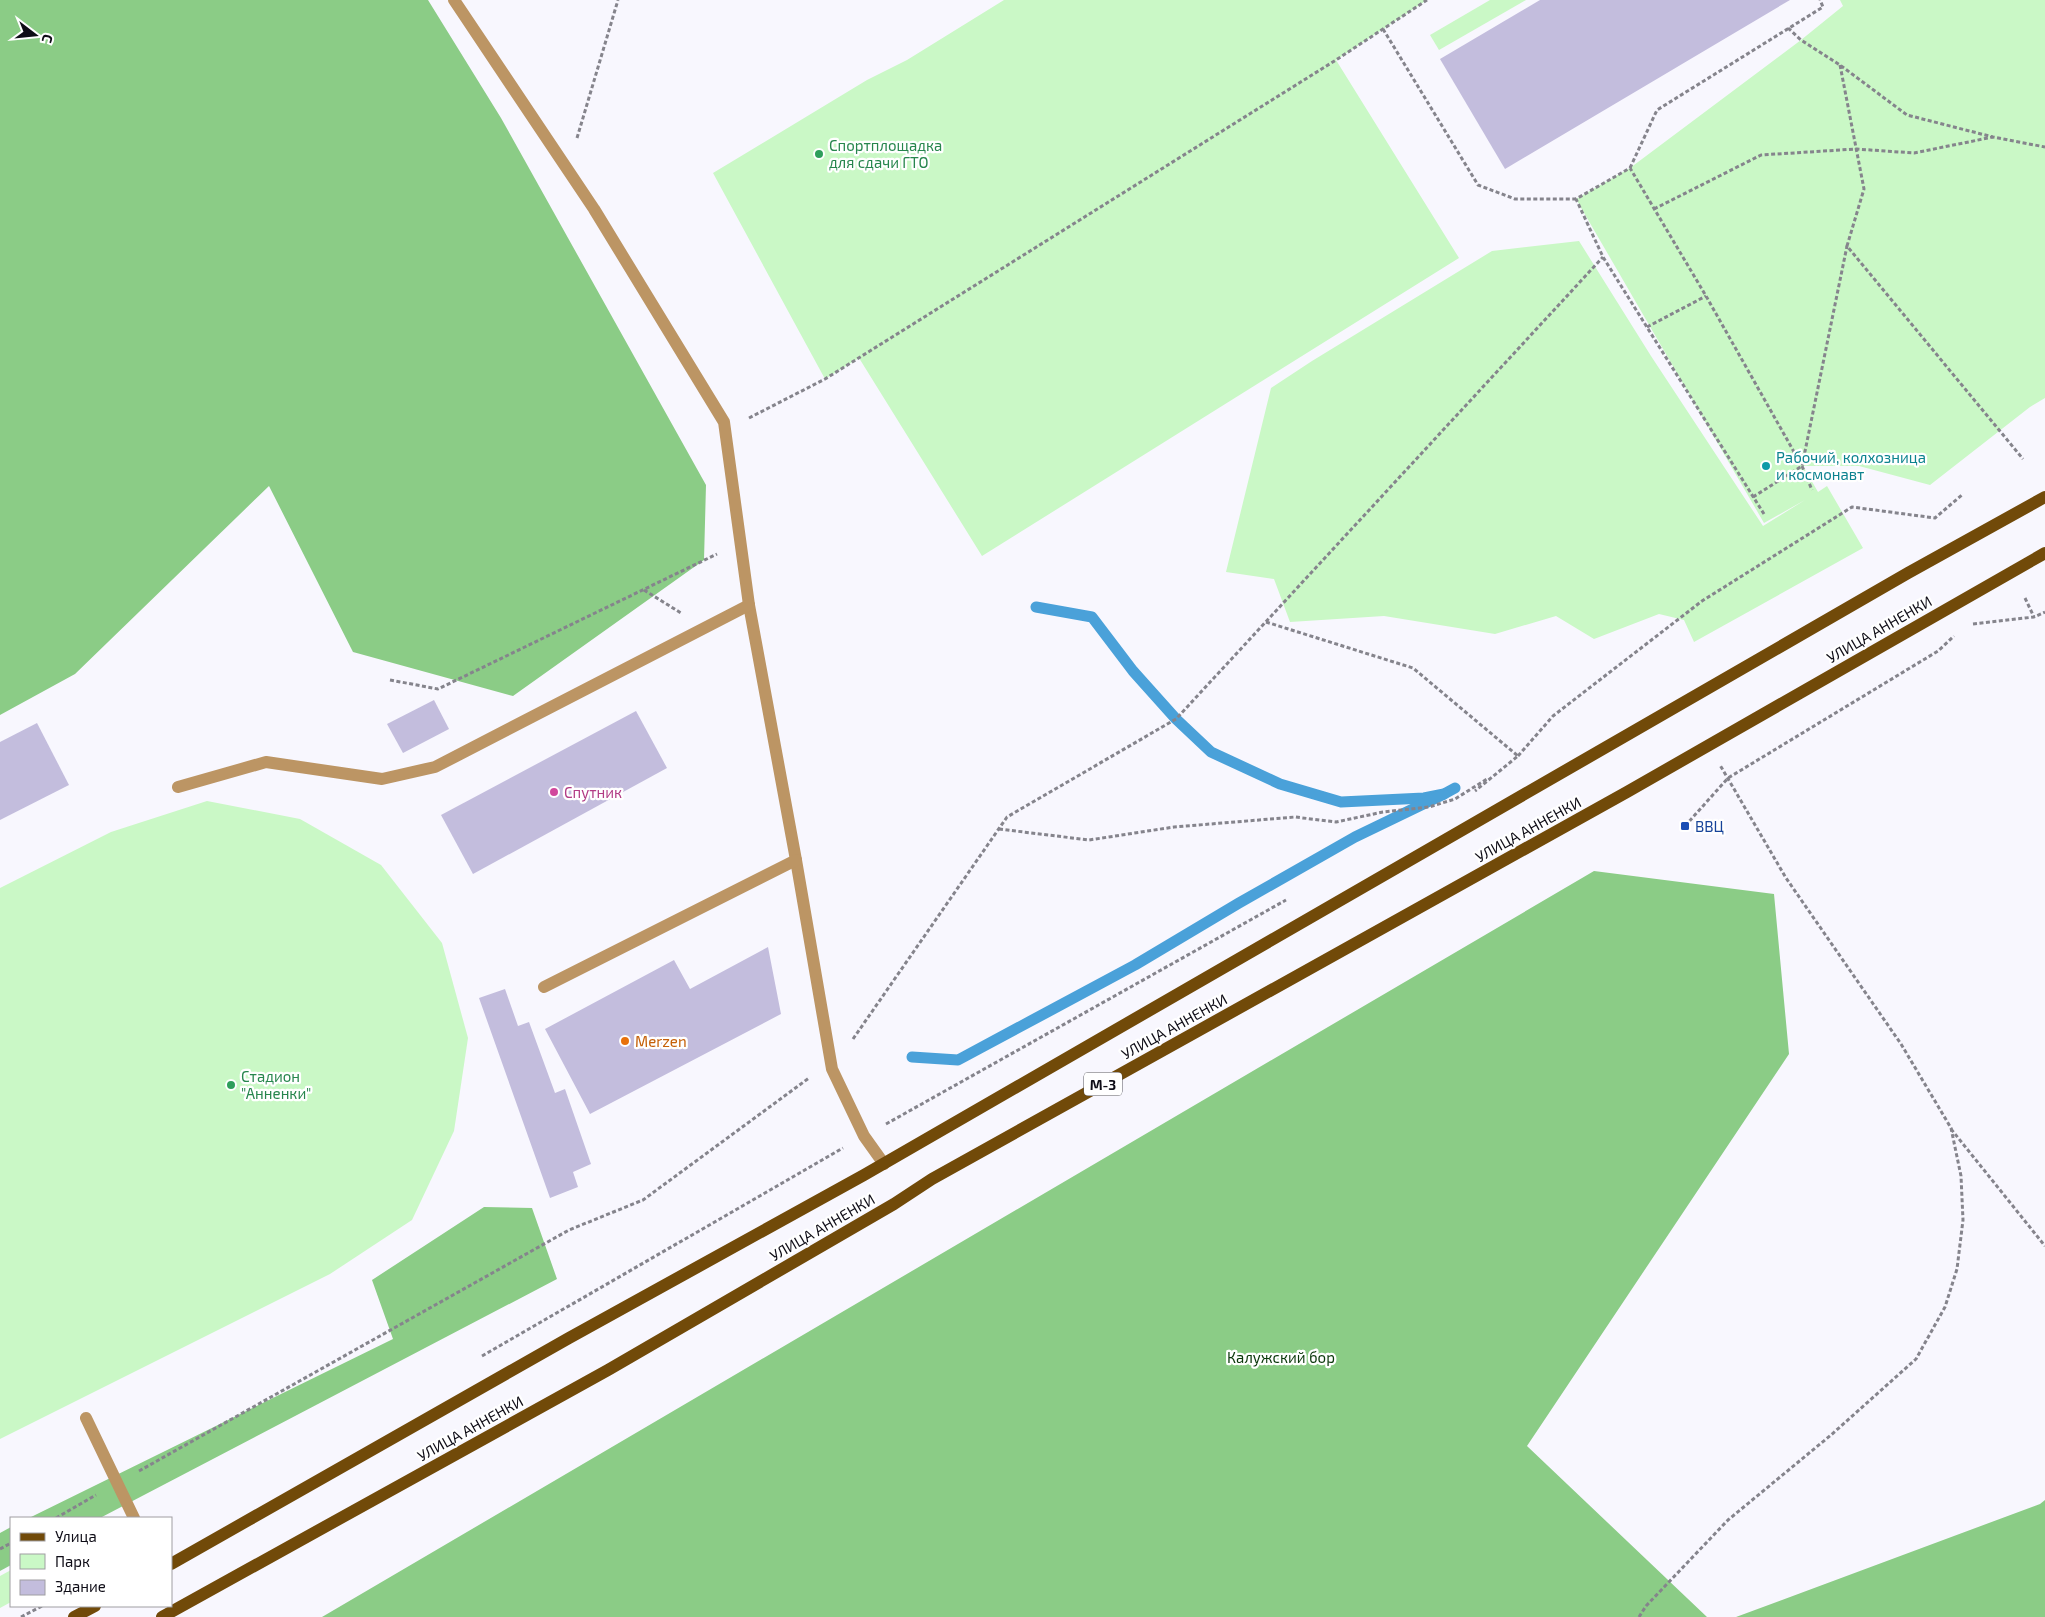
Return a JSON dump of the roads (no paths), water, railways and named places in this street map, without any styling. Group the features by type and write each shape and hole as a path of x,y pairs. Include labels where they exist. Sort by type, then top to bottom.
{"main road":[{"name":"УЛИЦА АННЕНКИ","path":"172,1563 569,1338 884,1164 1908,573 2045,497"},
{"name":"УЛИЦА АННЕНКИ","path":"162,1617 608,1370 894,1204 932,1179 1610,802 2045,553"},
{"path":"74,1617 93,1607"}],"street":[{"path":"454,0 594,209 724,422 749,605 832,1070 864,1136 884,1164"},
{"path":"178,787 266,762 382,779 435,768 749,605"},
{"path":"544,987 796,860"},
{"path":"86,1418 134,1517"}],"waterway":[{"path":"1036,607 1092,617 1133,671 1176,719 1211,752 1280,784 1341,802 1424,798 1444,794 1455,788"},
{"path":"912,1057 958,1060 1135,965 1355,837 1444,794"}],"place":[{"name":"Спортплощадка для сдачи ГТО","path":"819,154"},
{"name":"Рабочий, колхозница и космонавт","path":"1766,466"},
{"name":"Спутник","path":"554,792"},
{"name":"ВВЦ","path":"1685,826"},
{"name":"Merzen","path":"625,1041"},
{"name":"Стадион \"Анненки\"","path":"231,1085"}],"park label":[{"name":"Калужский бор","path":"1281,1357"}]}
